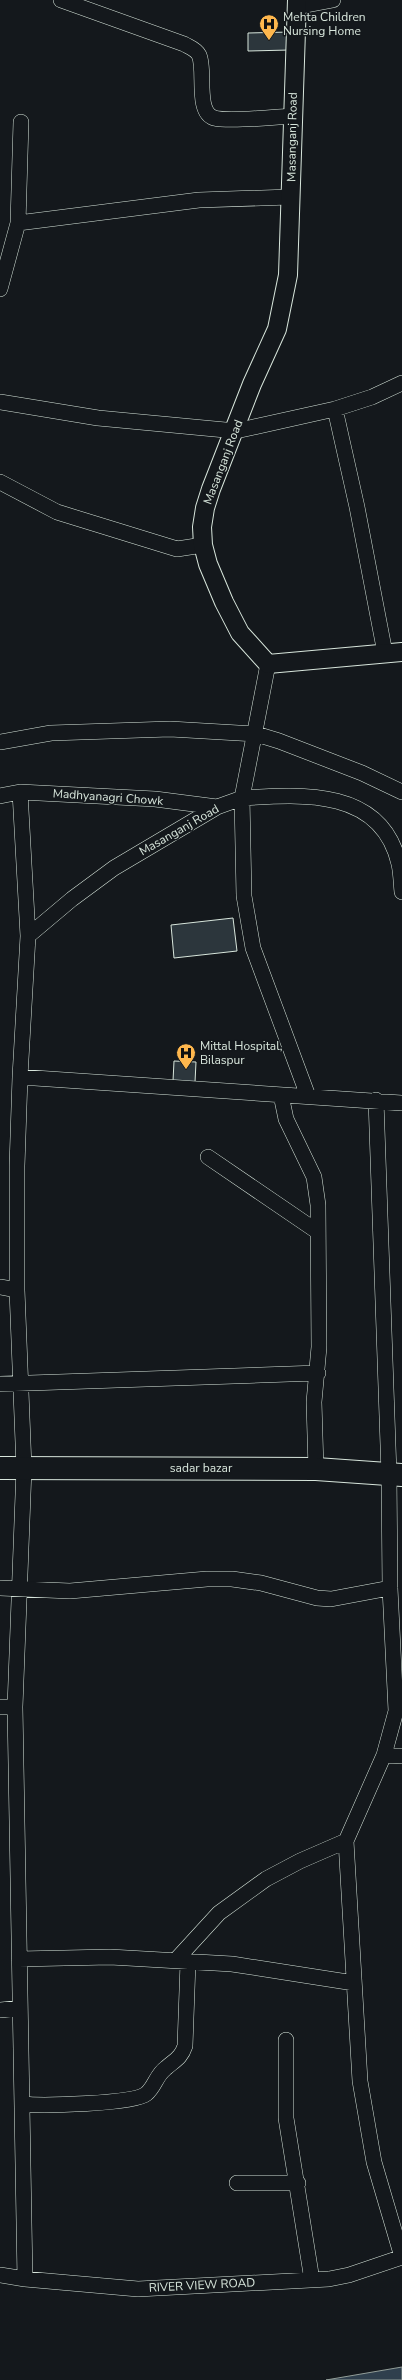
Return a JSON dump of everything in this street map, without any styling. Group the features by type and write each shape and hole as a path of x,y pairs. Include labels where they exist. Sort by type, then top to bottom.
{"main road":[{"name":"sadar bazar","path":"0,1468 316,1469 396,1474"}],"street":[{"path":"61,0 184,44 195,50 199,55 201,64 204,104 206,112 211,116 224,119 292,116"},
{"path":"297,4 333,0"},
{"name":"Masanganj Road","path":"268,664 240,633 224,602 208,564 203,545 205,508 236,431 252,384 277,329 288,275 292,116 297,4"},
{"path":"0,289 18,223 21,122"},
{"path":"18,223 200,200 290,197"},
{"path":"0,402 98,418 236,431 335,409 372,397 402,383"},
{"path":"308,1096 253,948 244,896 242,798 256,734 268,664 394,652 357,506 335,409"},
{"path":"0,482 57,512 177,549 203,545"},
{"path":"0,742 59,732 170,729 256,734 279,741 362,773 402,792"},
{"path":"20,792 28,936 20,1077 17,1290 24,1468 18,1589 15,1707 25,2279"},
{"name":"Madhyanagri Chowk","path":"0,796 20,792 155,799 217,807"},
{"name":"Masanganj Road","path":"28,936 114,868 217,807 242,798 283,795 331,798 359,809 381,827 393,847 399,865 402,892"},
{"path":"20,1077 376,1100 402,1103"},
{"path":"281,1095 286,1119 314,1176 318,1232 320,1318 318,1373 314,1402 316,1469"},
{"path":"376,1100 396,1474 390,1588 396,1711 384,1755 346,1841 360,2081 367,2130 374,2162 402,2257"},
{"path":"208,1157 318,1232"},
{"path":"0,1287 17,1290"},
{"path":"0,1384 318,1373"},
{"path":"0,1588 70,1591 232,1579 261,1583 317,1598 331,1599 390,1588"},
{"path":"0,1706 15,1707"},
{"path":"384,1755 402,1756"},
{"path":"22,2104 61,2105 116,2101 145,2095 152,2088 157,2077 182,2055 185,2046 182,1961 219,1912 266,1880 300,1861 346,1841"},
{"path":"19,1959 110,1957 232,1964 354,1983"},
{"path":"0,2010 20,2008"},
{"path":"286,2040 286,2118 298,2183 312,2280"},
{"path":"237,2183 298,2183"},
{"name":"RIVER VIEW ROAD","path":"0,2274 25,2279 138,2288 312,2280 349,2275 402,2257"}],"water":[{"path":"402,2367 402,2380 326,2380"}],"building":[{"path":"290,32 290,50 248,51 248,33"},
{"path":"233,918 237,951 174,958 171,925"},
{"path":"174,1061 196,1062 195,1082 173,1081"}],"place":[{"name":"Mehta Children Nursing Home","path":"269,41"},
{"name":"Mittal Hospital, Bilaspur","path":"186,1070"}]}
